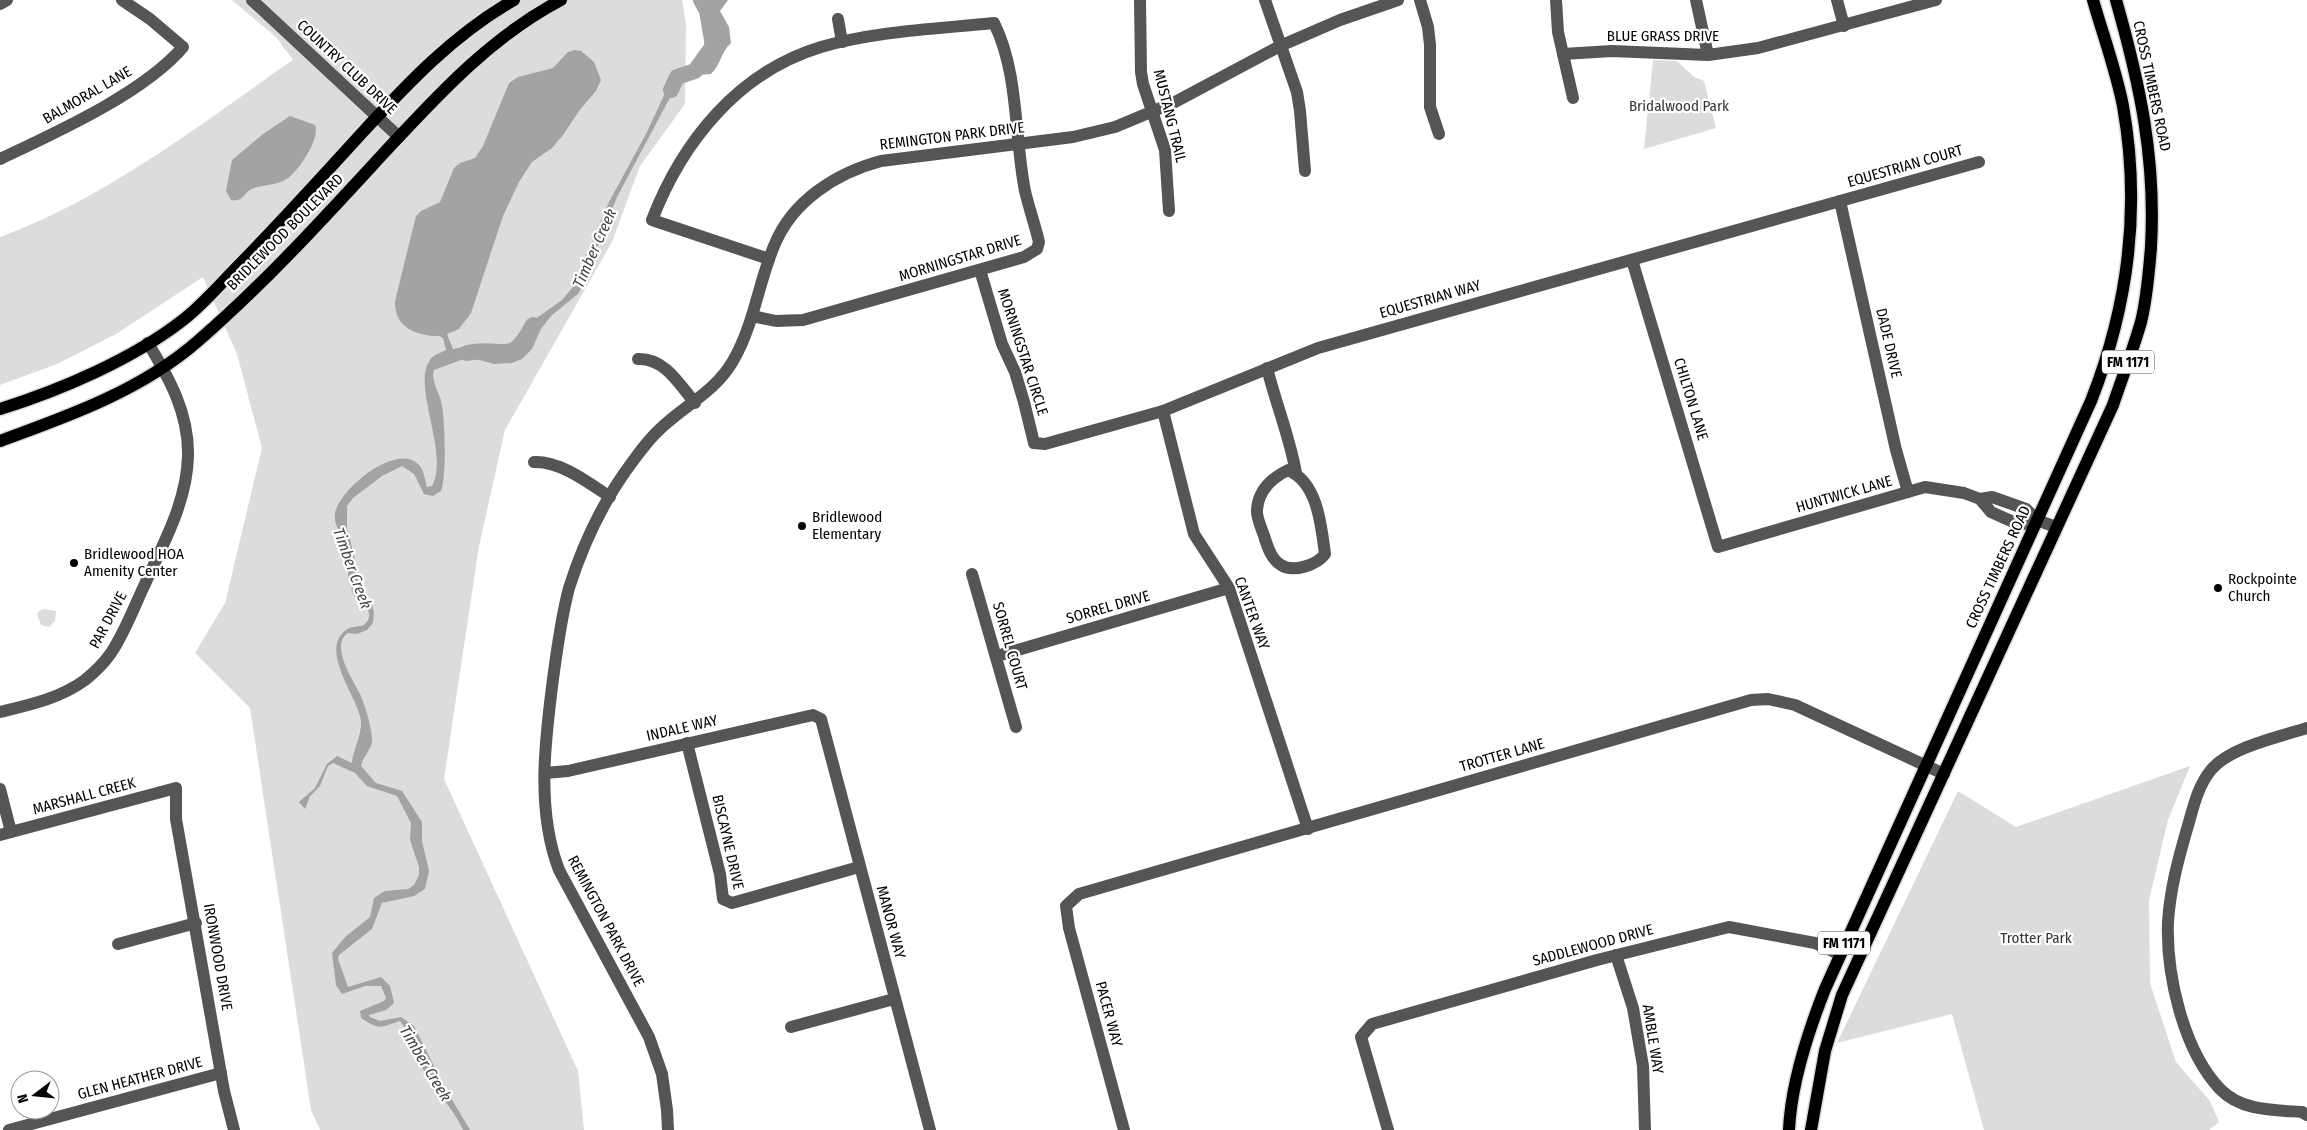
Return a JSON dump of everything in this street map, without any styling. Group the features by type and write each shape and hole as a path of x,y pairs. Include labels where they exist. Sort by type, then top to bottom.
{"main road":[{"name":"BRIDLEWOOD BOULEVARD","path":"0,409 36,398 87,376 148,343 184,320 377,117 452,43 514,0"},
{"name":"BRIDLEWOOD BOULEVARD","path":"0,441 129,388 197,342 289,254 399,137 477,58 517,27 561,0"},
{"name":"CROSS TIMBERS ROAD","path":"1789,1130 1811,1023 1839,954 2091,402 2106,364 2118,321 2124,289 2132,212 2129,164 2123,106 2093,0"},
{"name":"CROSS TIMBERS ROAD","path":"1811,1130 1825,1051 1842,995 2003,650 2056,527 2113,405 2141,322 2147,289 2152,218 2151,162 2141,101 2116,0"},
{"path":"2123,106 2141,101"}],"street":[{"path":"0,4 7,0"},
{"name":"COUNTRY CLUB DRIVE","path":"252,0 399,137"},
{"name":"MUSTANG TRAIL","path":"1140,0 1141,72 1161,135 1167,165 1169,211"},
{"path":"1265,0 1280,46 1292,73 1300,111 1305,171"},
{"name":"REMINGTON PARK DRIVE","path":"668,1130 668,1110 662,1074 649,1037 572,895 555,858 545,805 548,712 558,641 569,590 589,538 610,497 633,460 660,428 695,403 718,382 732,362 743,343 769,259 784,227 798,210 821,188 864,165 900,158 1019,145 1098,132 1153,112 1280,46 1340,20 1398,0"},
{"path":"1420,0 1428,27 1430,45 1430,107 1439,134"},
{"path":"1556,0 1562,54 1573,98"},
{"path":"1696,0 1708,55"},
{"path":"1838,0 1844,26"},
{"name":"BLUE GRASS DRIVE","path":"1562,54 1612,51 1708,55 1781,43 1936,0"},
{"name":"BALMORAL LANE","path":"0,159 80,119 143,82 172,60 183,47 130,2"},
{"path":"769,259 652,220 660,199 686,151 719,110 757,79 778,66 819,48 842,42 838,20"},
{"name":"MORNINGSTAR DRIVE","path":"752,316 776,322 796,321 1024,257 1037,249 1039,242 1025,191 1008,70 1001,37 994,23 868,36 842,42"},
{"name":"EQUESTRIAN COURT","path":"1840,201 1979,162"},
{"name":"EQUESTRIAN WAY","path":"1034,443 1054,442 1163,411 1318,348 1564,277 1632,260 1840,201"},
{"name":"DADE DRIVE","path":"1840,201 1908,492"},
{"name":"CHILTON LANE","path":"1632,260 1718,547"},
{"name":"MORNINGSTAR CIRCLE","path":"980,270 1002,344 1015,372 1034,443"},
{"name":"PAR DRIVE","path":"0,712 38,702 69,690 83,682 103,664 112,652 134,611 177,511 186,474 188,455 181,407 175,389 148,343"},
{"path":"638,359 648,358 658,362 695,403"},
{"path":"1267,368 1285,432 1292,444 1296,474 1310,490 1321,522 1325,554 1313,565 1286,567 1279,564 1269,552 1257,511 1262,493 1272,478 1288,470 1296,474"},
{"name":"CANTER WAY","path":"1163,411 1194,534 1229,588 1308,829"},
{"path":"534,462 546,462 610,497"},
{"name":"HUNTWICK LANE","path":"1718,547 1925,488 1942,489 1980,499 1991,512 2020,525 2037,520 2056,527"},
{"name":"SORREL COURT","path":"972,574 1016,727"},
{"name":"SORREL DRIVE","path":"997,656 1229,588"},
{"name":"TROTTER LANE","path":"1066,906 1080,894 1751,700 1768,699 1795,705 1944,774"},
{"name":"INDALE WAY","path":"545,773 568,771 813,715 820,719 822,723"},
{"name":"MANOR WAY","path":"822,723 930,1130"},
{"path":"2307,728 2229,755 2212,769 2200,787 2175,871 2168,923 2171,970 2181,1015 2198,1059 2221,1090 2247,1107 2302,1112 2307,1115"},
{"name":"BISCAYNE DRIVE","path":"687,743 720,874 723,899 732,903 859,867"},
{"name":"MARSHALL CREEK","path":"6,834 176,788"},
{"name":"IRONWOOD DRIVE","path":"176,788 176,819 196,923 221,1073 234,1130"},
{"path":"0,789 6,834"},
{"name":"PACER WAY","path":"1066,906 1069,928 1124,1130"},
{"path":"118,944 196,923"},
{"name":"SADDLEWOOD DRIVE","path":"1388,1130 1361,1037 1372,1024 1616,955 1729,927 1814,943 1839,954"},
{"name":"AMBLE WAY","path":"1616,955 1633,1008 1643,1066 1645,1130"},
{"path":"791,1027 894,999"},
{"name":"GLEN HEATHER DRIVE","path":"9,1130 221,1073"}],"green space":[{"path":"232,0 682,0 686,23 685,104 640,166 612,242 505,430 479,546 444,779 578,1071 584,1130 320,1130 311,1110 250,708 195,653 225,603 262,448 237,354 203,277 116,334 57,364 0,385 0,237 40,221 115,181 152,158 293,60 276,37"},
{"name":"Bridalwood Park","path":"1653,60 1677,61 1694,77 1704,81 1716,128 1644,149"},
{"path":"44,609 56,611 55,621 49,627 41,625 37,614"},
{"name":"Trotter Park","path":"2190,766 2168,820 2149,900 2150,983 2176,1062 2210,1101 2219,1122 2209,1130 1984,1130 1952,1014 1837,1043 1958,791 2016,827"}],"water":[{"path":"699,0 728,0 720,11 729,27 731,43 711,74 689,76 677,82 617,197 579,293 551,316 541,329 532,349 522,359 512,363 494,364 469,357 434,370 434,382 441,400 444,432 445,460 441,491 433,496 424,494 414,474 402,466 382,476 353,498 347,506 347,528 358,571 359,588 372,605 374,612 373,623 367,630 357,634 348,633 343,639 341,646 345,664 363,701 371,733 371,746 361,766 376,783 402,791 422,822 422,841 429,871 425,889 414,896 382,903 372,929 339,955 338,959 348,987 381,977 390,986 394,1003 386,1010 369,1015 370,1017 380,1021 401,1017 414,1026 445,1088 470,1130 463,1130 426,1074 410,1036 400,1021 380,1027 372,1025 361,1018 360,1011 384,1001 386,998 381,986 365,986 342,994 336,985 332,953 345,937 370,917 374,898 385,891 408,889 414,885 419,875 419,867 410,840 411,823 397,796 367,786 355,773 333,763 328,766 320,786 310,796 305,809 299,802 315,788 327,764 337,756 352,763 361,726 359,712 342,675 336,650 339,639 346,630 364,625 369,614 368,610 352,591 335,513 346,493 357,482 382,464 395,460 407,459 417,463 423,472 427,487 432,486 436,472 437,456 427,402 425,371 431,358 446,350 443,338 415,332 402,324 398,317 395,301 416,216 421,211 440,202 454,168 460,163 475,158 483,146 509,83 518,77 553,68 568,52 575,50 581,51 594,62 601,80 596,91 579,111 563,135 552,148 532,162 519,182 503,216 471,313 459,329 447,334 453,349 477,344 498,356 511,354 521,346 531,322 562,300 573,287 609,202 647,132 671,80 677,76 693,73 707,37 715,32 716,23 710,15 704,16"},
{"path":"290,116 315,125 316,131 315,138 307,155 296,171 285,180 254,188 239,200 231,200 226,191 232,160 263,134"}],"waterway":[{"name":"Timber Creek","path":"671,90 677,77 695,71 713,46 707,11 701,0"},
{"name":"Timber Creek","path":"467,353 512,351 525,338 533,325"}],"place":[{"name":"Bridlewood Elementary","path":"802,526"},
{"name":"Bridlewood HOA Amenity Center","path":"74,563"},
{"name":"Rockpointe Church","path":"2218,588"}]}
